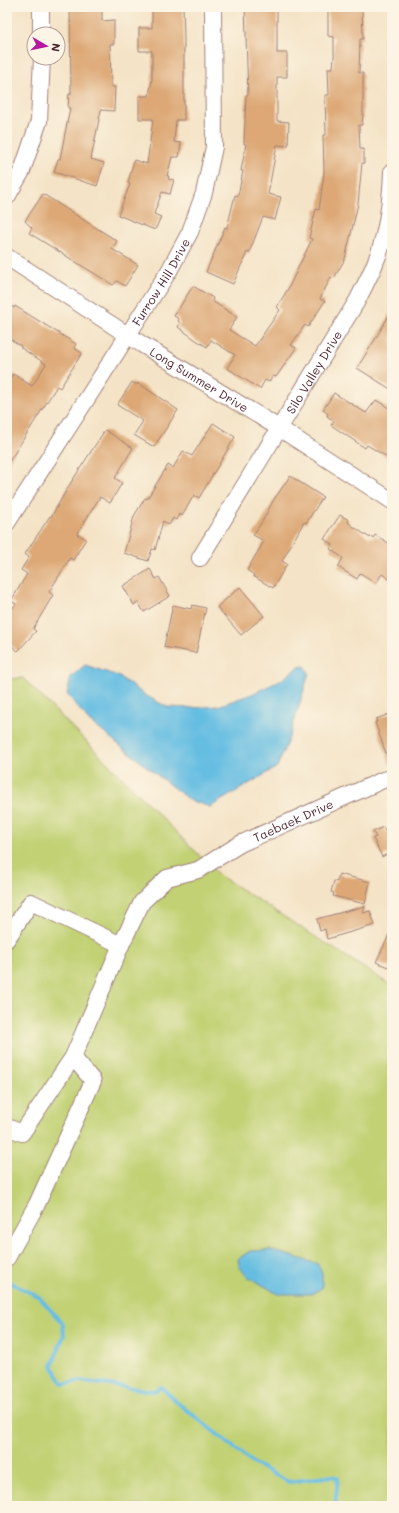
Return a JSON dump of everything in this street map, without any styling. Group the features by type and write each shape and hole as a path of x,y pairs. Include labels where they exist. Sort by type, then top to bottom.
{"street":[{"path":"41,7 42,26"},
{"name":"Furrow Hill Drive","path":"7,523 129,335 169,271 190,232 204,193 214,147 213,7"},
{"path":"7,197 22,170 39,121 42,66"},
{"name":"Silo Valley Drive","path":"200,558 357,301 372,271 383,240 390,205 392,172"},
{"name":"Long Summer Drive","path":"7,257 392,501"},
{"name":"Taebaek Drive","path":"7,1127 22,1133 73,1057 121,945 142,902 167,878 198,870 240,844 383,780 392,778"},
{"path":"7,939 31,902 121,945"},
{"path":"7,1258 37,1204 93,1081 73,1057"}],"green space":[{"path":"23,678 219,875 392,986 392,1506 7,1506 7,679"}],"water":[{"path":"85,665 118,676 145,695 167,707 193,708 218,706 252,694 283,679 298,667 305,666 309,673 290,735 277,767 210,807 189,800 89,721 67,694 71,677"},
{"path":"271,1250 318,1264 322,1274 322,1288 311,1294 278,1294 247,1276 240,1268 238,1259 250,1251"}],"building":[{"path":"70,7 102,7 102,21 114,20 114,44 110,44 111,87 115,87 114,111 101,110 91,159 104,163 97,186 54,172 58,159 60,159 70,108 68,108 69,94 71,94"},
{"path":"152,7 183,7 184,37 184,120 176,120 174,142 181,143 179,157 172,157 167,176 169,176 168,179 174,180 170,194 162,192 154,214 161,217 155,230 118,215 130,184 128,183 134,160 147,164 153,119 139,119 139,96 149,96 152,79 152,51 139,51 139,28 152,28"},
{"path":"245,7 277,7 277,53 287,53 287,77 277,77 277,121 289,122 288,146 277,145 268,194 281,197 275,220 263,217 249,253 247,252 233,284 206,272 225,227 227,228 235,195 238,196 243,171 241,171 246,144 244,144 246,95 248,95"},
{"path":"328,7 362,7 363,39 360,39 359,73 363,73 363,114 362,125 359,125 360,149 364,149 364,163 362,163 358,204 345,259 334,278 331,277 320,299 325,301 308,327 305,325 291,345 296,348 276,377 273,376 269,382 265,380 260,389 227,368 235,355 211,340 207,347 196,340 178,327 180,323 178,321 179,319 174,316 193,286 213,298 212,301 237,317 229,330 255,346 280,310 277,307 289,287 312,239 309,238 316,209 319,210 324,173 323,135 326,135 325,95 329,95 328,68 333,68 334,57 334,37 328,36"},
{"path":"43,194 117,241 112,249 138,265 125,286 117,281 113,285 29,233 32,228 25,221"},
{"path":"7,303 14,308 15,306 76,344 74,348 82,353 60,388 57,386 7,465 7,383 13,374 32,386 46,364 7,337"},
{"path":"392,310 392,390 357,368"},
{"path":"132,382 137,385 138,383 178,410 154,447 134,435 143,421 117,405"},
{"path":"334,393 366,413 376,400 392,410 392,460 367,445 365,448 331,425 334,421 327,416 328,414 323,410"},
{"path":"213,423 235,437 199,498 194,495 182,516 179,514 176,520 173,518 169,525 163,521 155,550 152,549 148,561 124,553 134,516 145,498 147,499 168,465 173,468 183,451 192,456"},
{"path":"105,430 133,448 115,478 122,483 110,503 100,497 77,534 86,539 73,560 70,558 49,592 53,595 33,629 36,631 18,651 7,642 7,615 16,604 11,601 27,574 21,570 29,557 25,554 50,516 51,517 70,484"},
{"path":"290,476 323,497 306,523 304,522 282,561 287,564 273,588 253,576 254,575 247,570 264,541 253,535"},
{"path":"340,515 349,520 348,522 351,525 370,538 371,536 373,538 375,535 392,545 392,581 382,574 376,583 360,573 357,579 338,567 343,558 330,549 333,545 324,539"},
{"path":"150,569 156,579 159,577 170,596 144,612 138,602 134,605 123,586"},
{"path":"240,587 264,616 241,635 217,607"},
{"path":"173,605 191,609 192,605 206,608 196,653 164,647"},
{"path":"392,713 392,765 390,765 375,722 377,722 376,719"},
{"path":"383,827 386,832 392,829 392,851 382,857 373,838 376,837 373,832"},
{"path":"339,874 370,882 365,904 333,896 334,893 331,892 334,881 337,882"},
{"path":"365,906 363,913 370,911 375,925 327,939 325,929 320,931 317,919"},
{"path":"392,929 392,967 389,965 388,967 376,962"}],"waterway":[{"path":"7,1281 39,1297 63,1324 64,1335 52,1366 63,1384 80,1381 154,1391 161,1387 178,1403 256,1465 289,1482 332,1476 338,1478 335,1506"}]}
